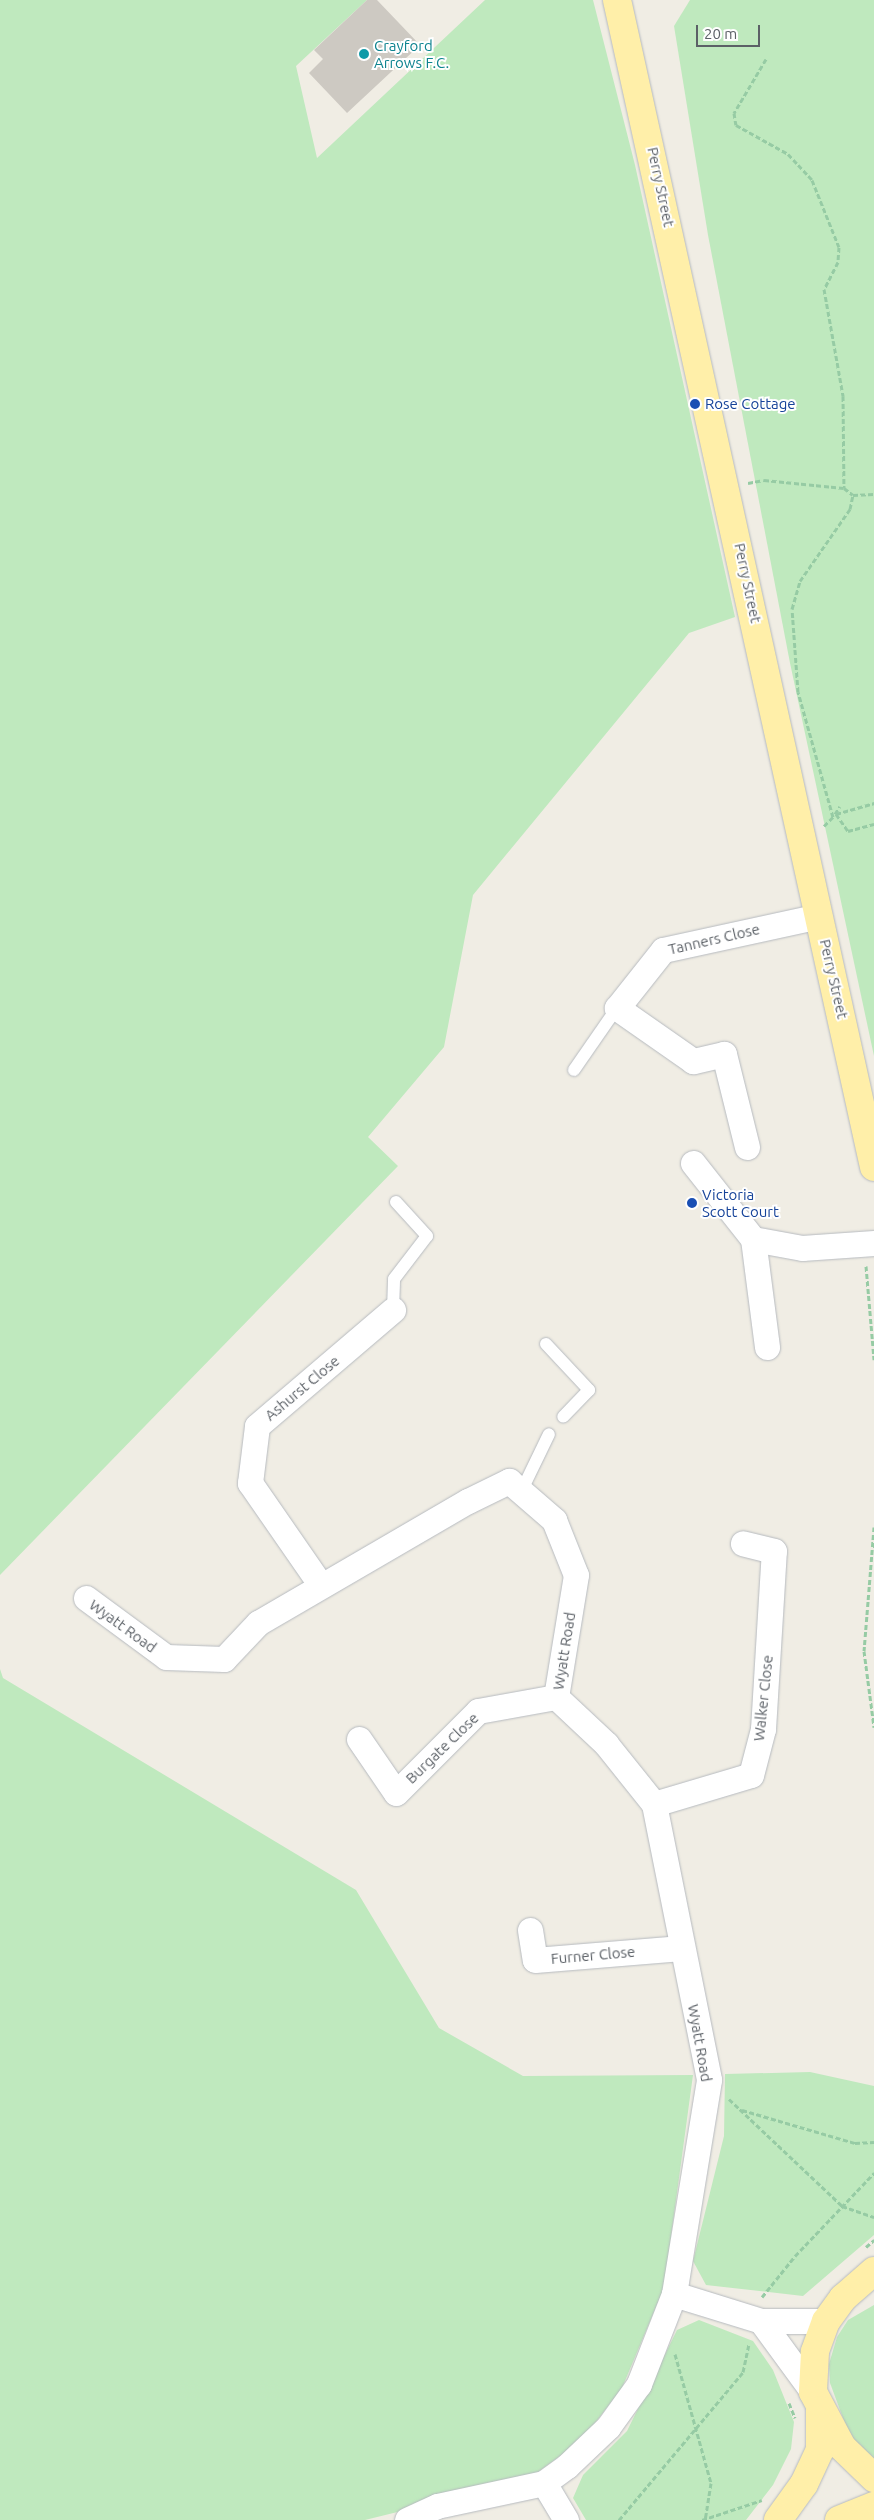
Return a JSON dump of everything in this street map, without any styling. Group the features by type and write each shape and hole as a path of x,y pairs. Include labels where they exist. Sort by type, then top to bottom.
{"main road":[{"name":"Perry Street","path":"617,0 727,486 819,916 867,1083 874,1167"},
{"path":"772,2509 804,2484 820,2450 815,2352 826,2321 843,2298 869,2270"},
{"path":"816,2400 850,2457 874,2478"},
{"path":"840,2520 874,2506"}],"street":[{"name":"Tanners Close","path":"617,1008 662,950 819,916"},
{"path":"617,1008 693,1061 724,1054 747,1148"},
{"path":"693,1163 753,1239 767,1347"},
{"path":"753,1239 802,1248 869,1244"},
{"name":"Ashurst Close","path":"320,1584 250,1483 257,1426 393,1310"},
{"name":"Wyatt Road","path":"86,1598 166,1657 224,1659 258,1623 320,1584 509,1481 554,1520 576,1575 556,1697 606,1744 654,1804 709,2080 674,2294 660,2340 639,2384 608,2427 544,2483"},
{"name":"Walker Close","path":"654,1804 751,1775 763,1729 774,1551 743,1543"},
{"name":"Burgate Close","path":"359,1739 396,1793 478,1711 556,1697"},
{"name":"Furner Close","path":"530,1930 535,1960 682,1948"},
{"path":"674,2294 760,2315 826,2321"},
{"path":"760,2315 816,2400"},
{"path":"406,2520 437,2506 544,2483 566,2520"}],"lane":[{"path":"574,1070 617,1008"},
{"path":"393,1310 394,1279 427,1236 396,1202"},
{"path":"546,1344 589,1390 563,1418"},
{"path":"521,1492 550,1434"}],"path":[{"path":"766,59 734,113 736,125 788,154 812,180 839,247 838,262 824,289 843,396 844,488"},
{"path":"727,486 764,480 844,488 853,496 874,494"},
{"path":"802,831 824,826 833,817 798,692 792,609 800,581 850,509 853,496"},
{"path":"836,814 874,803"},
{"path":"836,814 840,806"},
{"path":"836,814 848,831 874,824"},
{"path":"869,1244 874,1360"},
{"path":"874,1527 864,1651 874,1727"},
{"path":"709,2080 842,2206 874,2217"},
{"path":"740,2110 855,2143 874,2142"},
{"path":"619,2520 743,2372 760,2315 842,2206 874,2173"},
{"path":"869,2270 874,2240"},
{"path":"660,2340 674,2348 711,2483 704,2520 772,2509"}],"green space":[{"path":"0,0 367,0 296,66 317,158 485,0 593,0 635,165 735,617 689,633 473,895 444,1047 368,1137 398,1166 0,1575"},
{"path":"690,0 874,0 874,1056 790,663 708,235 674,26"},
{"path":"0,1669 3,1678 356,1890 439,2028 523,2076 693,2075 664,2288 622,2388 582,2440 527,2480 365,2520 0,2520"},
{"path":"810,2072 874,2086 874,2235 803,2296 706,2285 693,2261 724,2136 725,2074"},
{"path":"874,2305 874,2463 850,2437 830,2383 829,2364 837,2337 848,2320"},
{"path":"699,2320 753,2341 773,2370 794,2422 791,2449 773,2485 746,2520 586,2520 573,2498 583,2475 627,2431 677,2330"}],"building":[{"name":"Crayford Arrows F.C.","path":"367,0 377,0 420,45 347,113 309,73 323,59 314,50"}],"place":[{"name":"Crayford Arrows F.C.","path":"364,54"},
{"name":"Rose Cottage","path":"695,404"},
{"name":"Victoria Scott Court","path":"692,1203"}]}
